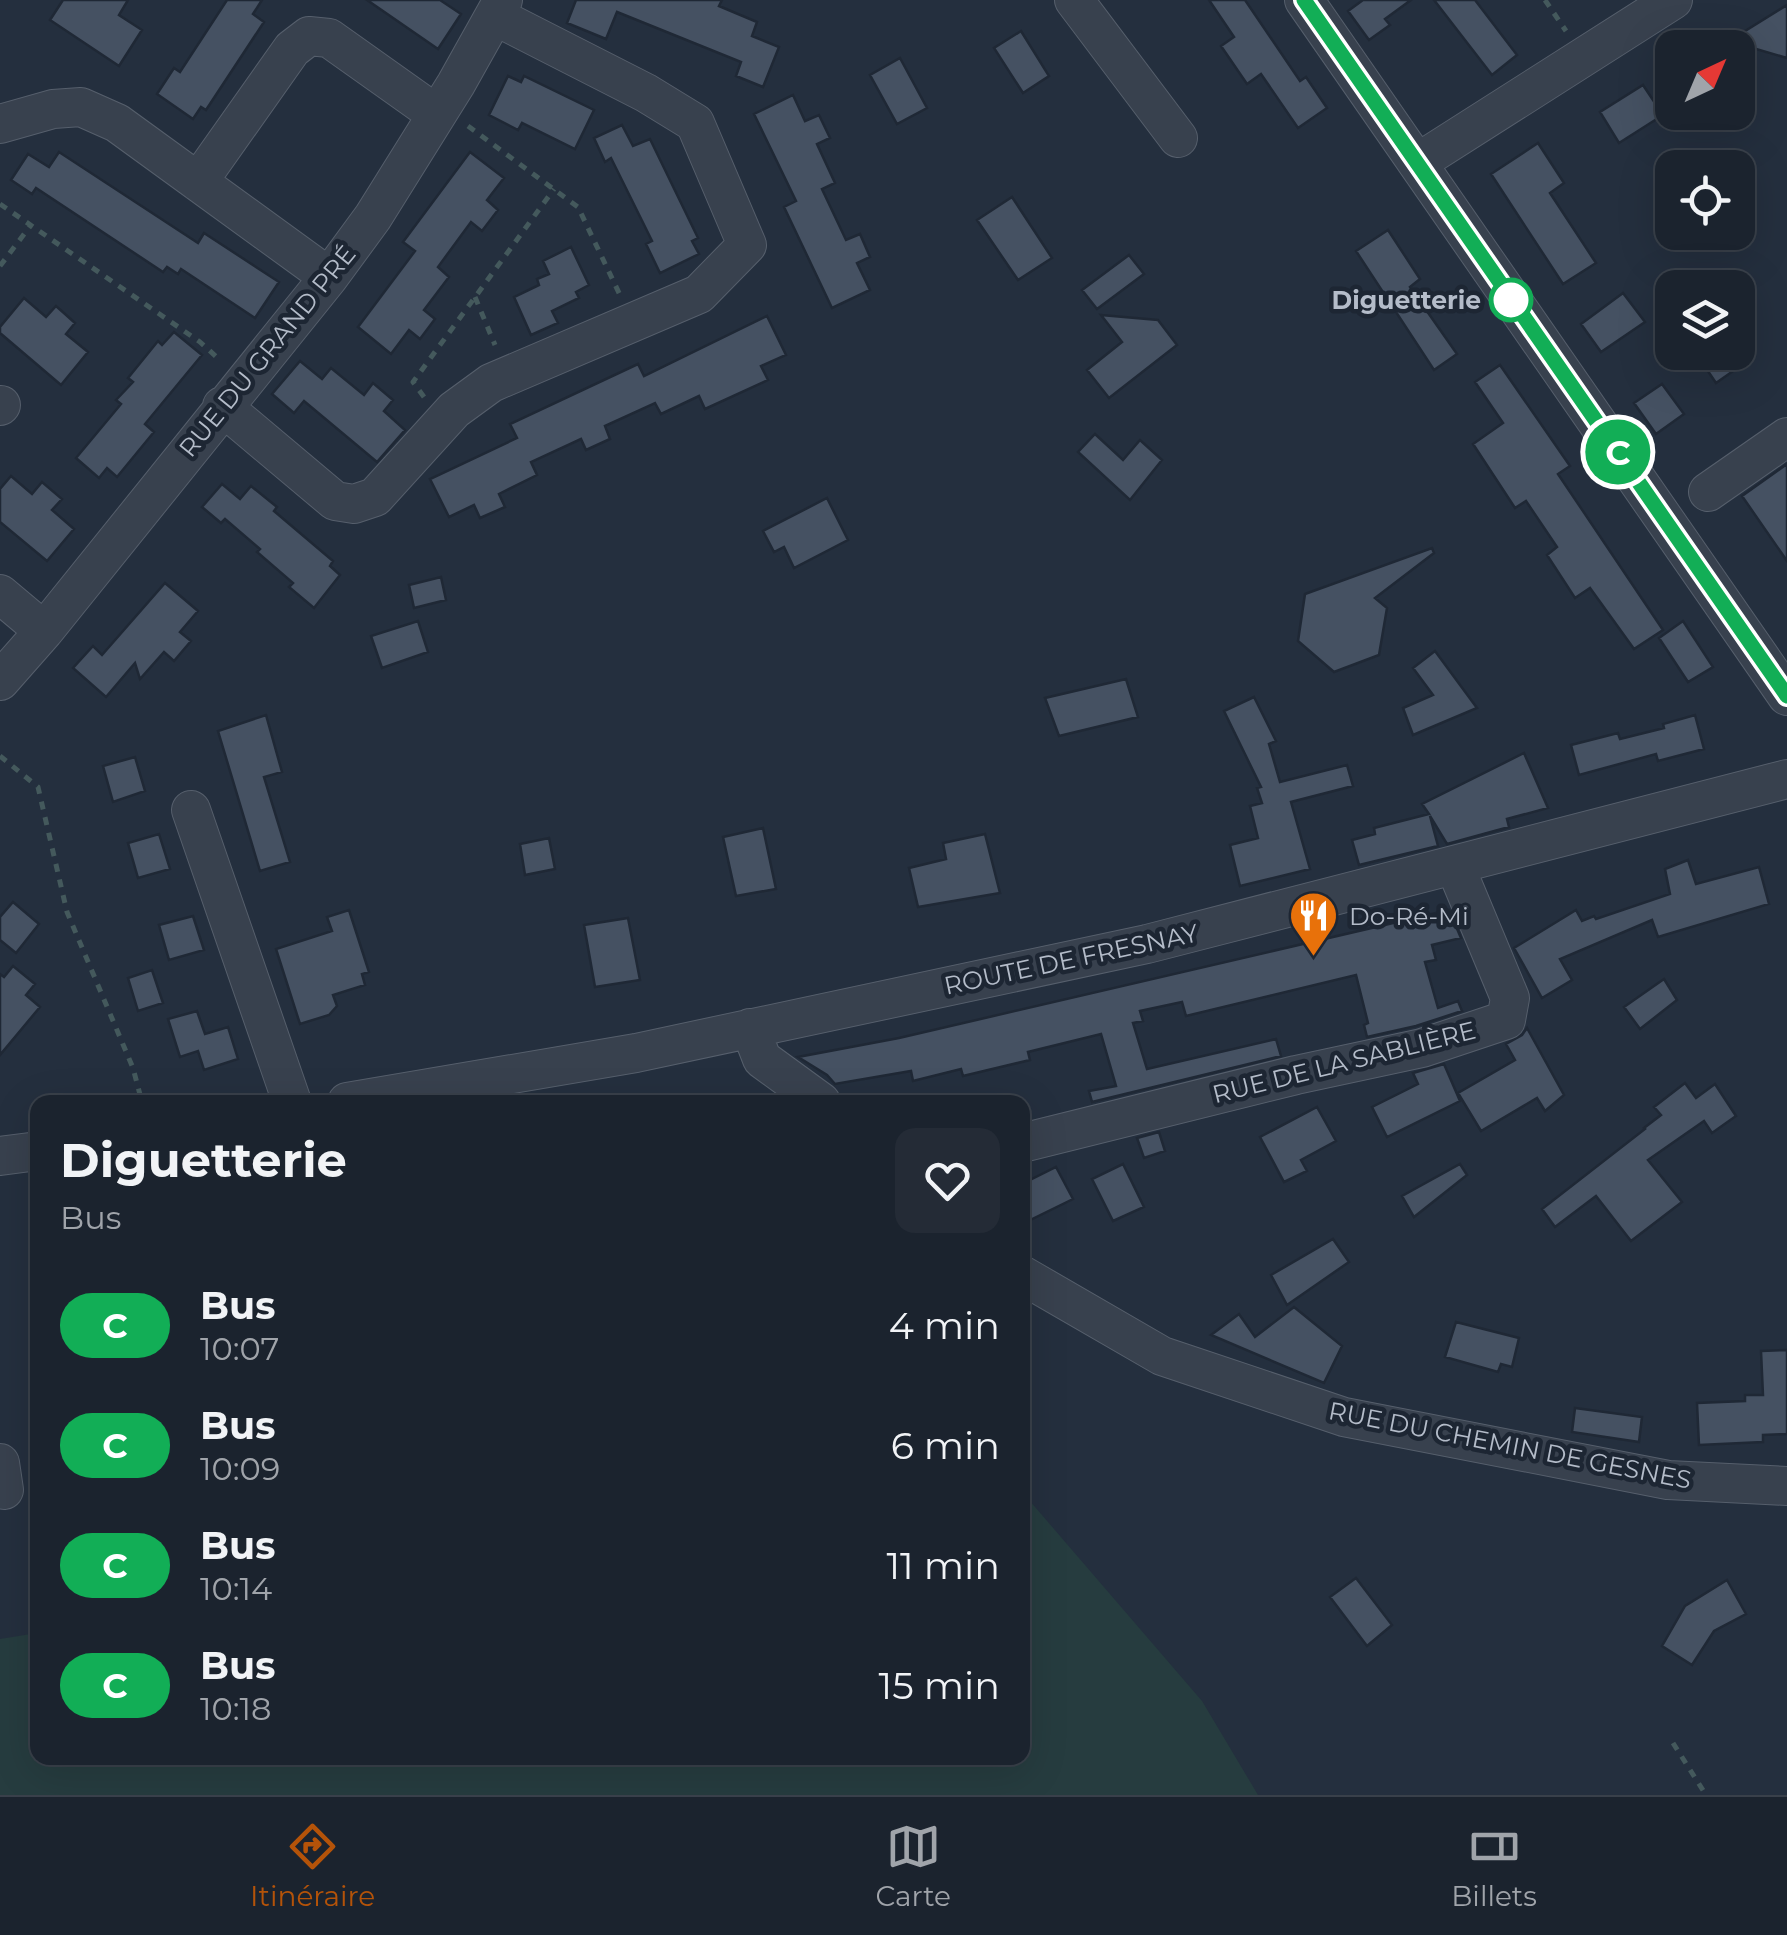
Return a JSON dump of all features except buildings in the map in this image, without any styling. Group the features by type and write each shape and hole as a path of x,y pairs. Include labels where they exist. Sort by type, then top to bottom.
{"street":[{"path":"1074,0 1178,138"},
{"path":"1304,0 1787,696"},
{"path":"1417,164 1672,0"},
{"path":"233,393 335,501 354,504 375,498 470,395 698,294 746,245 696,123 499,8"},
{"name":"RUE DU GRAND PRÉ","path":"0,681 44,632 373,217 499,8"},
{"path":"198,182 292,48 310,36 329,38 439,110"},
{"path":"0,124 53,109 81,107 116,123 329,276"},
{"path":"1708,492 1787,438"},
{"path":"0,594 44,632"},
{"name":"ROUTE DE FRESNAY","path":"388,1095 636,1053 1146,944 1787,778"},
{"path":"191,810 290,1095"},
{"name":"RUE DE LA SABLIÈRE","path":"1030,1141 1422,1048 1506,1020 1510,998 1455,866"},
{"path":"750,1028 762,1060 811,1095"},
{"path":"0,1156 30,1152"},
{"name":"RUE DU CHEMIN DE GESNES","path":"1030,1280 1162,1356 1344,1417 1668,1480 1787,1486"}],"path":[{"path":"439,110 578,207 633,322"},
{"path":"444,422 413,382 554,189"},
{"path":"0,204 200,342 233,393"},
{"path":"0,266 30,225"},
{"path":"475,297 508,376"},
{"path":"0,756 38,787 67,912 133,1068 140,1095"},
{"path":"1673,1743 1706,1795"}],"green space":[{"path":"1030,1501 1202,1701 1258,1795 0,1795 0,1639 30,1634 30,1765 1030,1765"}],"bus line":[{"name":"C","path":"1304,0 1787,696"}],"place":[{"name":"Diguetterie","path":"1511,300"},
{"name":"Do-Ré-Mi","path":"1314,958"}]}
